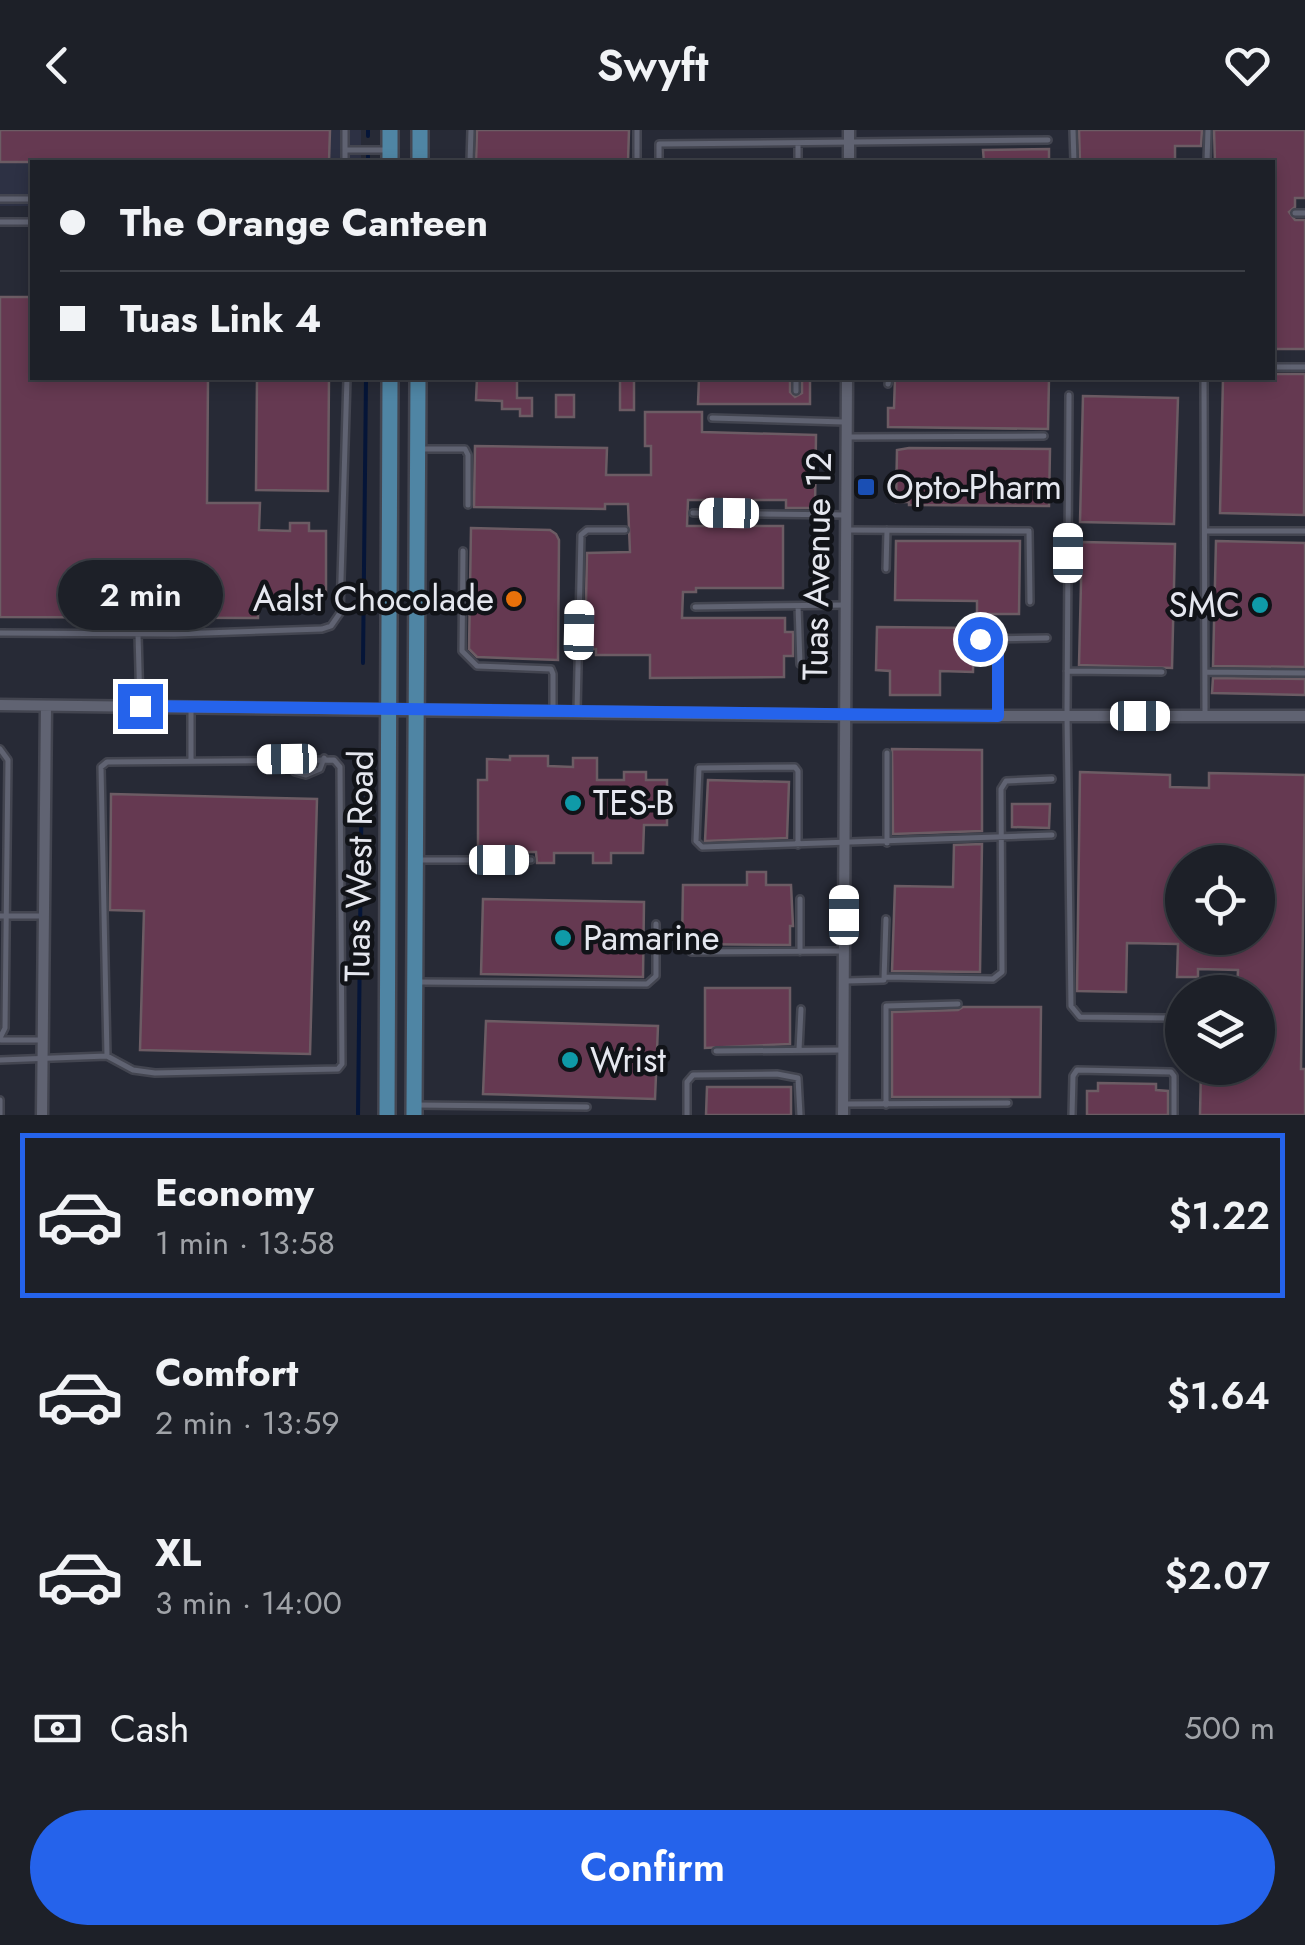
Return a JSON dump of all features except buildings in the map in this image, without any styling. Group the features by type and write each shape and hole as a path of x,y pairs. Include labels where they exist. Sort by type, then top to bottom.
{"main road":[{"path":"390,130 390,156"},
{"path":"420,130 420,160"},
{"name":"Tuas West Road","path":"386,1115 390,380"},
{"name":"Tuas West Road","path":"414,1110 418,380"}],"street":[{"path":"849,130 849,160"},
{"name":"Tuas Avenue 12","path":"843,1110 847,380"},
{"path":"0,705 843,716 1305,716"},
{"path":"42,1115 46,706"}],"lane":[{"path":"345,130 345,160"},
{"path":"470,160 471,130"},
{"path":"637,130 637,160"},
{"path":"1074,130 1074,160"},
{"path":"1208,130 1208,160"},
{"path":"659,160 659,144 1048,140"},
{"path":"798,144 798,160"},
{"path":"345,150 390,156"},
{"path":"0,199 30,199"},
{"path":"1295,213 1305,213"},
{"path":"0,222 30,222"},
{"path":"1275,367 1305,367"},
{"path":"0,633 322,629 336,621 340,613 347,380"},
{"path":"796,380 796,391"},
{"path":"1204,380 1205,716"},
{"path":"1068,395 1071,1006 1080,1017 1165,1018"},
{"path":"712,418 846,422"},
{"path":"846,437 1044,436"},
{"path":"418,450 465,449 468,504"},
{"path":"694,512 846,515"},
{"path":"578,711 581,535 587,530 625,530"},
{"path":"845,530 1029,530 1030,602"},
{"path":"886,569 887,530"},
{"path":"1205,531 1305,531"},
{"path":"463,551 462,651 477,666 550,669 552,710"},
{"path":"695,608 844,605"},
{"path":"798,606 800,664"},
{"path":"138,634 140,706"},
{"path":"980,639 1047,638"},
{"path":"998,639 998,716"},
{"path":"1067,671 1162,672"},
{"path":"1206,672 1305,673"},
{"path":"190,706 192,760"},
{"path":"0,748 8,760 3,916 5,1028 0,1039 43,1040"},
{"path":"886,753 887,844"},
{"path":"287,759 294,772 306,775 320,769 324,758"},
{"path":"0,1060 107,1056 132,1070 155,1072 334,1072 340,1067 340,767 334,760 108,762 100,770 107,1056"},
{"path":"798,844 795,766 699,768 699,846 887,844 1052,836"},
{"path":"886,977 993,979 1002,972 1001,789 1006,781 1052,779"},
{"path":"415,860 531,860"},
{"path":"800,899 800,952"},
{"path":"3,916 44,916"},
{"path":"843,982 883,982 886,919"},
{"path":"414,982 647,984 656,976 656,924"},
{"path":"692,952 844,951"},
{"path":"886,1105 886,1006 958,1004"},
{"path":"799,1050 801,1009"},
{"path":"716,1051 843,1050"},
{"path":"1072,1115 1073,1076 1077,1070 1172,1072 1174,1115"},
{"path":"687,1115 688,1082 693,1075 777,1074 798,1078 800,1115"},
{"path":"0,1100 0,1115"},
{"path":"843,1110 886,1105 1008,1103"},
{"path":"414,1110 588,1108"}],"shaded area":[{"path":"0,130 361,130 361,160 30,160 30,206 0,206"}],"waterway":[{"path":"368,130 368,136"},
{"path":"363,663 366,380"},
{"path":"358,1115 362,758"}],"place":[{"name":"Opto-Pharm","path":"866,487"},
{"name":"Aalst Chocolade","path":"514,599"},
{"name":"SMC","path":"1260,605"},
{"name":"TES-B","path":"573,803"},
{"name":"Pamarine","path":"563,938"},
{"name":"Wrist","path":"570,1060"}],"route":[{"path":"140,706 998,716 998,639 980,639"}]}
